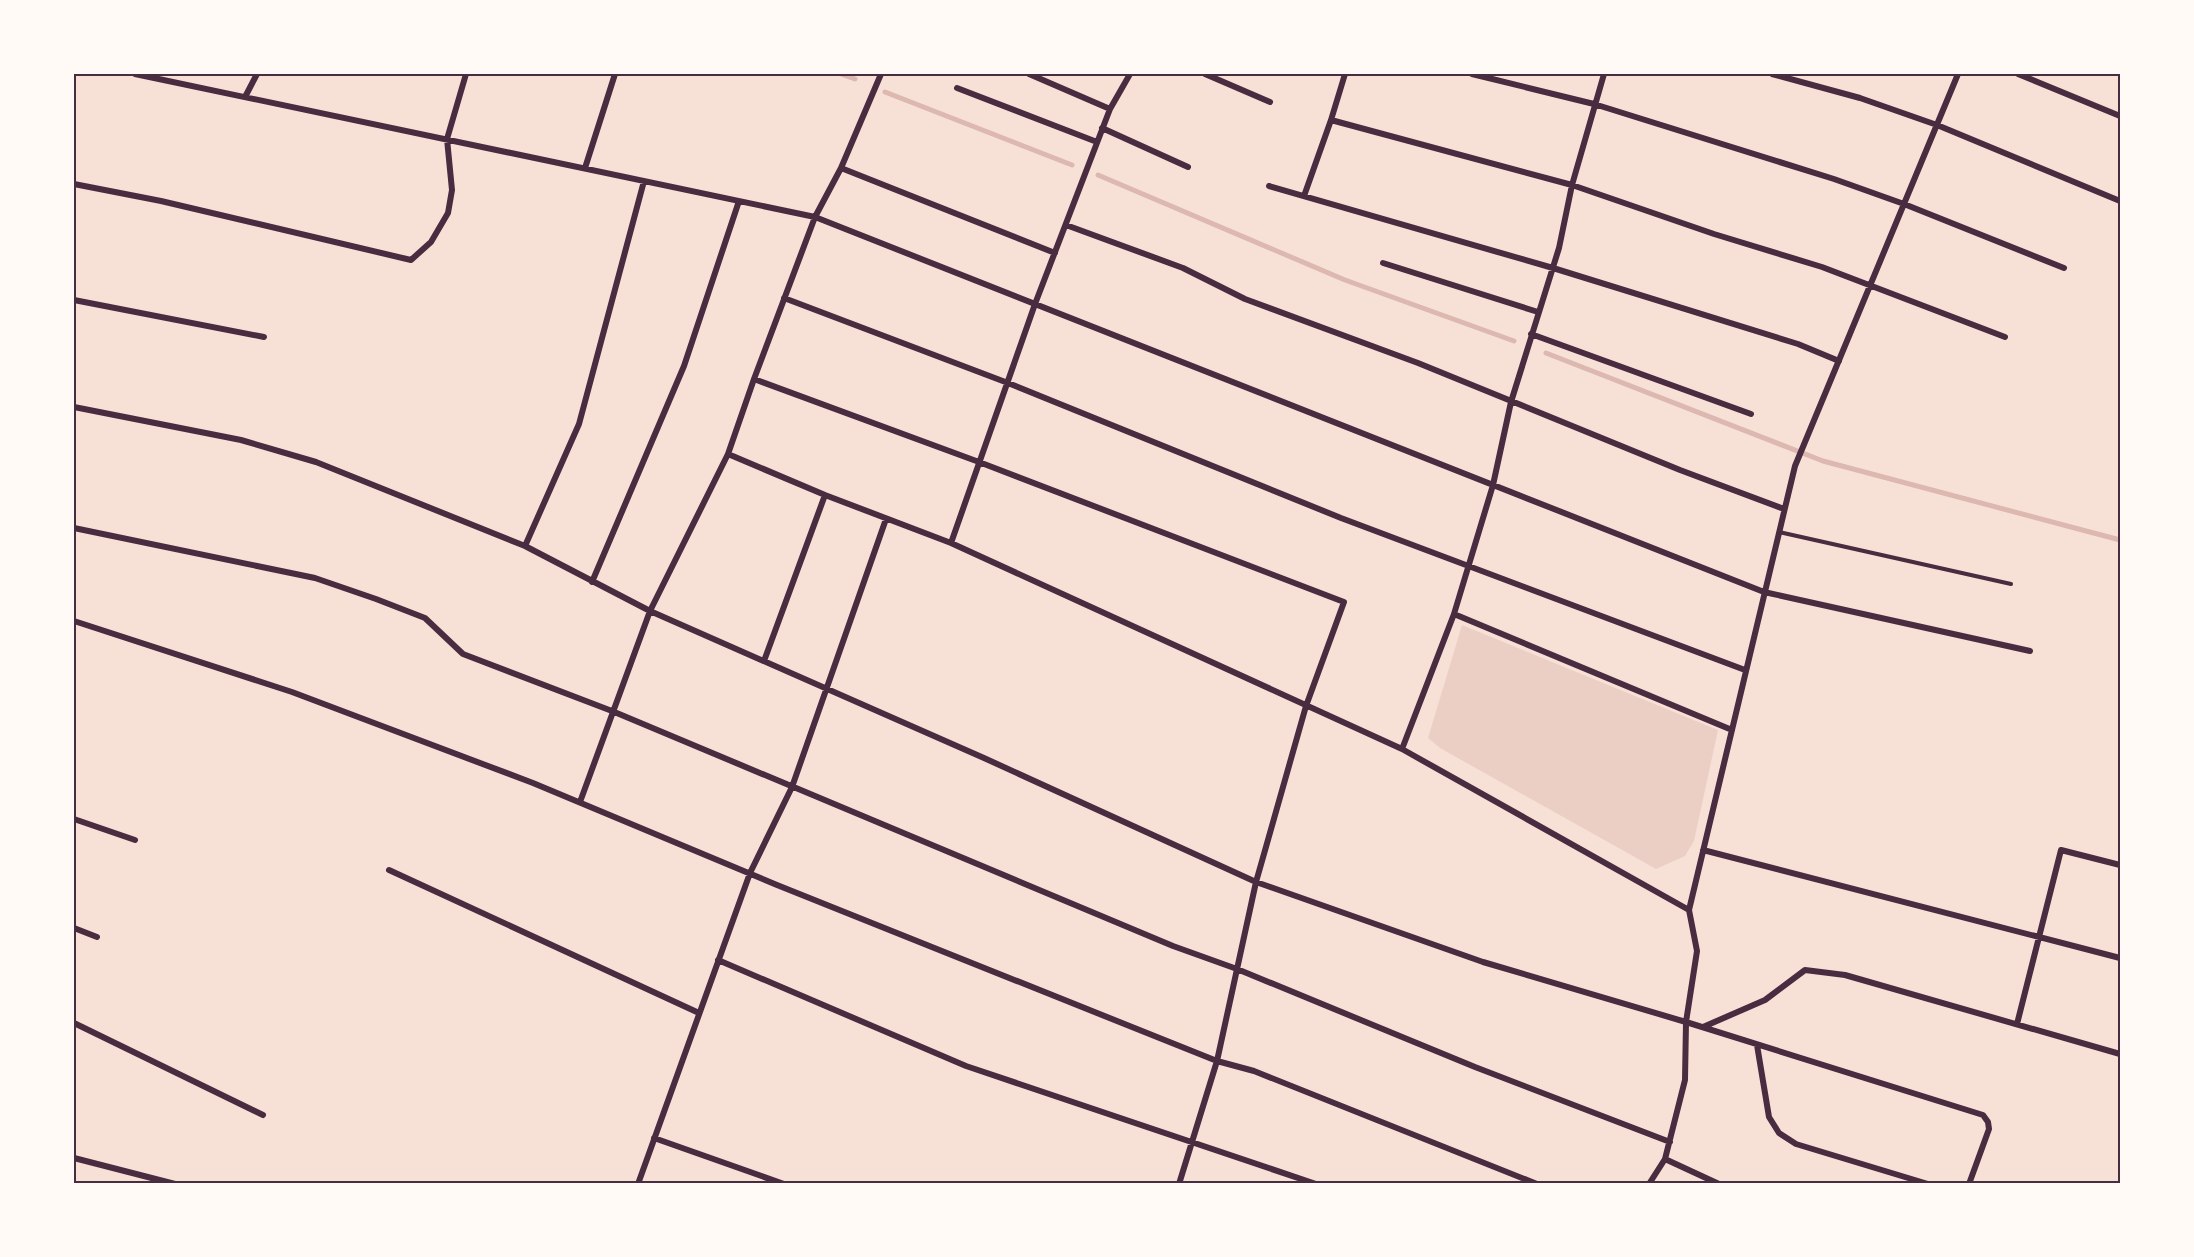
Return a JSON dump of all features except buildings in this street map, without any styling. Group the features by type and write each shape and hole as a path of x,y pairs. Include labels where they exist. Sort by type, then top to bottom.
{"street":[{"path":"135,74 815,217 1764,592 2030,651"},
{"path":"245,97 257,74"},
{"path":"74,184 172,204 411,260 431,242 448,213 452,190 447,139 466,74"},
{"path":"585,168 615,74"},
{"path":"580,802 650,611 728,454 753,379 815,217 841,168 881,74"},
{"path":"1029,74 1110,109"},
{"path":"951,543 1035,304 1102,128 1130,74"},
{"path":"1204,74 1270,102"},
{"path":"1304,196 1345,74"},
{"path":"1472,74 1594,104 1834,179 1904,204 2064,268"},
{"path":"1402,749 1454,614 1493,485 1511,402 1553,268 1572,185 1604,74"},
{"path":"1772,74 1860,98 1937,125 2121,201"},
{"path":"1649,1184 1665,1159 1685,1080 1686,1022 1697,951 1689,910 1795,466 1958,74"},
{"path":"2018,74 2121,116"},
{"path":"957,88 1097,142"},
{"path":"1331,120 1572,185 1714,234 1822,267 2006,338"},
{"path":"1102,128 1188,167"},
{"path":"841,168 1055,253"},
{"path":"525,546 579,424 644,181"},
{"path":"1269,186 1553,268 1798,344 1839,361"},
{"path":"592,582 684,366 738,201"},
{"path":"1066,225 1183,268 1245,299 1418,363 1680,470 1784,509"},
{"path":"1383,262 1538,312"},
{"path":"784,298 1008,383 1341,518 1745,670"},
{"path":"74,300 264,337"},
{"path":"1531,334 1751,414"},
{"path":"753,379 979,462 1344,602 1306,706 1256,882 1217,1061 1179,1184"},
{"path":"74,407 241,440 316,462 525,546 650,611 984,758 1256,882 1483,962 1703,1027 1983,1115 1988,1122 1989,1129 1969,1184"},
{"path":"728,454 825,495 951,543 1402,749 1689,910"},
{"path":"764,661 825,495"},
{"path":"638,1184 750,873 792,787 886,519"},
{"path":"74,528 326,581 425,618 463,654 612,711 1173,946 1237,969 1475,1067 1670,1142"},
{"path":"1454,614 1732,730"},
{"path":"74,621 292,692 580,802 1217,1061 1254,1071 1536,1184"},
{"path":"74,819 135,840"},
{"path":"1703,850 2121,958"},
{"path":"2017,1024 2061,850 2121,865"},
{"path":"389,870 699,1013"},
{"path":"74,928 97,937"},
{"path":"718,960 966,1066 1316,1184"},
{"path":"1703,1027 1765,1000 1804,970 1845,975 2121,1054"},
{"path":"74,1023 263,1115"},
{"path":"1757,1045 1768,1117 1779,1133 1796,1144 1928,1184"},
{"path":"654,1138 784,1184"},
{"path":"74,1158 175,1184"},
{"path":"1665,1159 1719,1184"}],"lane":[{"path":"1779,532 2011,584"}],"shaded area":[{"path":"1462,625 1718,730 1694,841 1685,856 1656,869 1440,748 1428,738"}],"waterway":[{"path":"841,74 855,79"},
{"path":"885,92 1072,165"},
{"path":"1098,175 1345,280 1514,341"},
{"path":"1546,353 1823,461 2120,540"}]}
